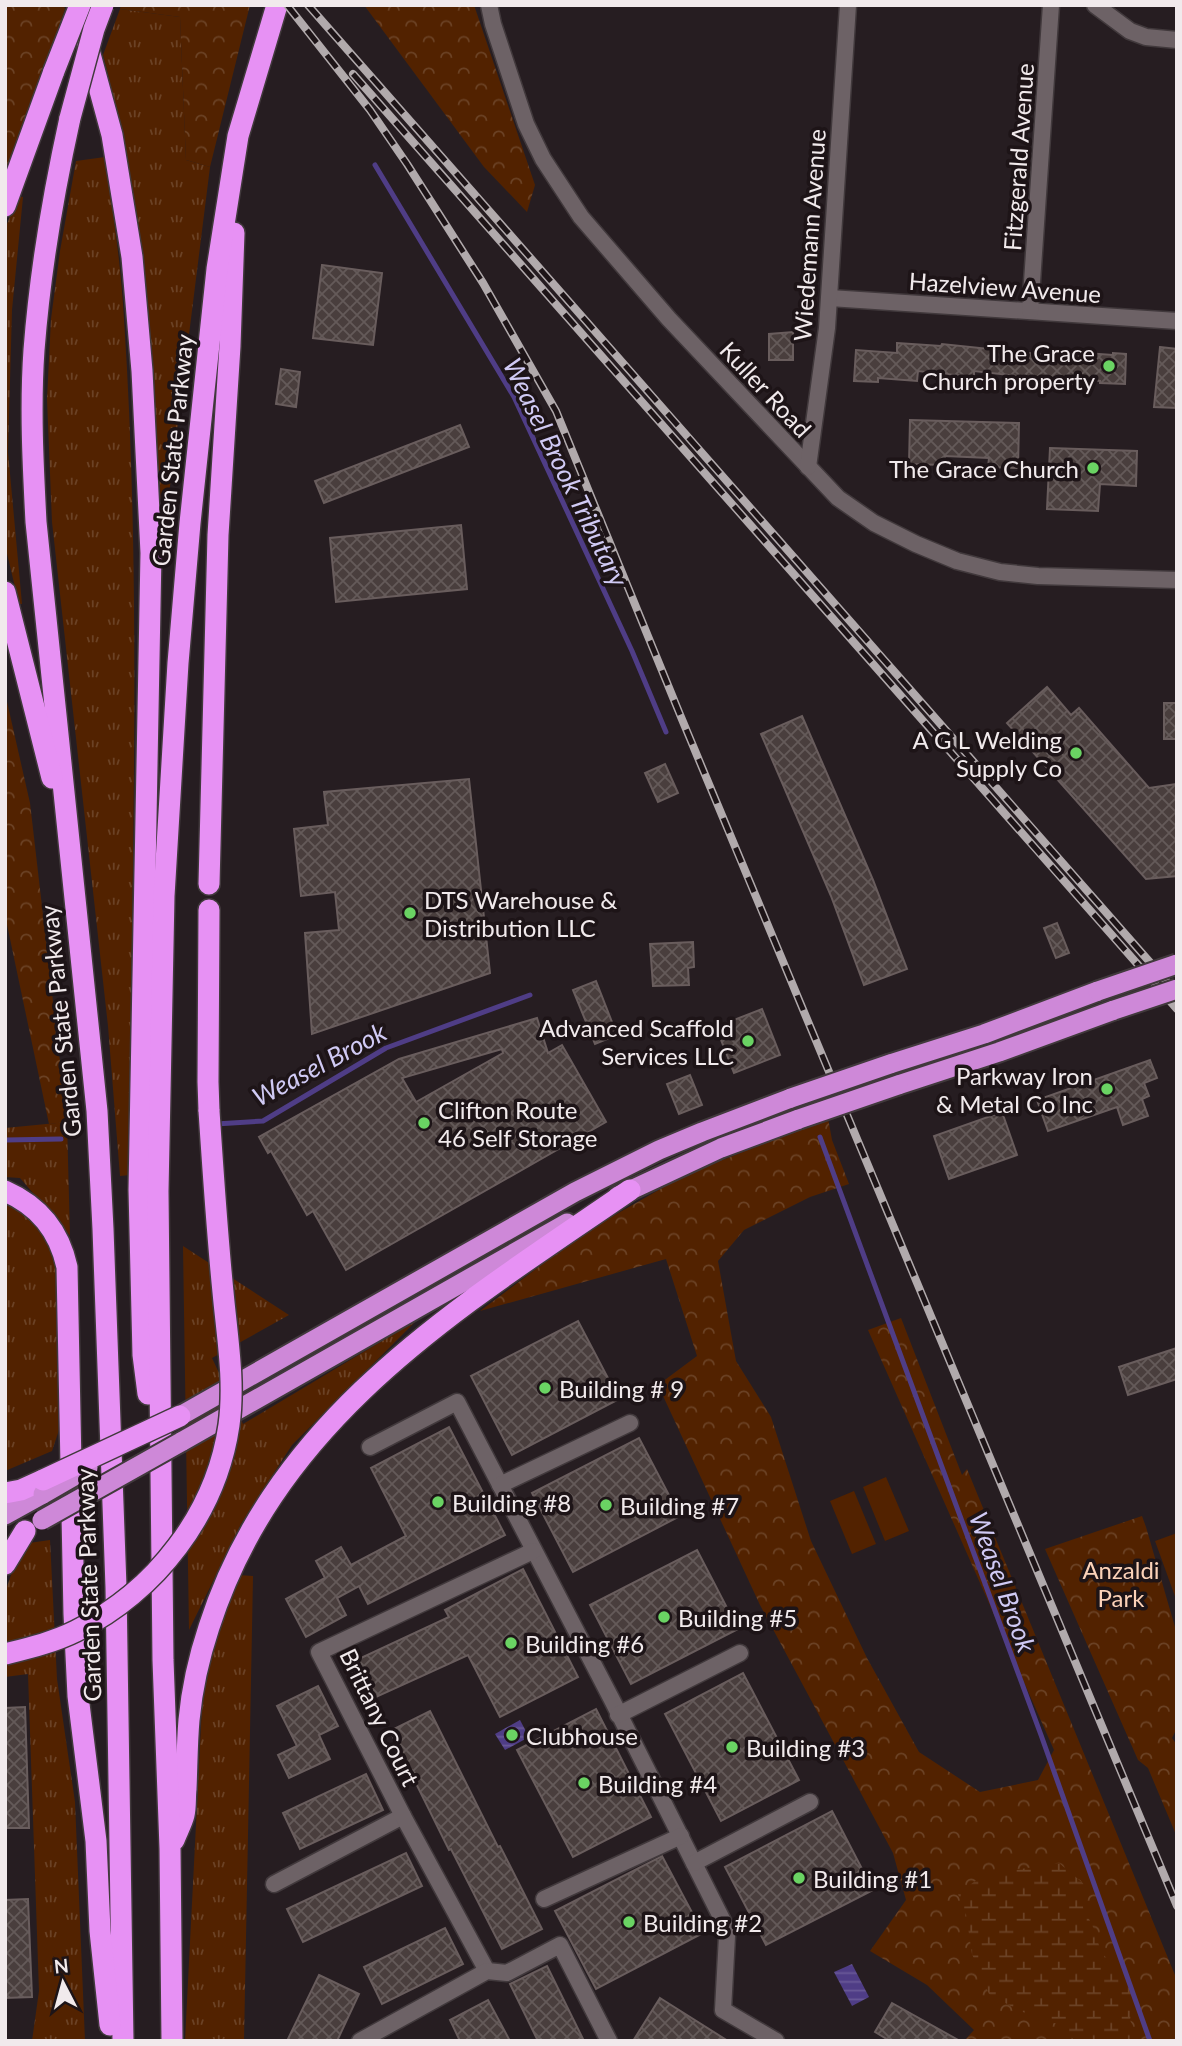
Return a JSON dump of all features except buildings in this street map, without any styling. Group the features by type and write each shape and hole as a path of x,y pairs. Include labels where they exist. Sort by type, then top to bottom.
{"highway":[{"path":"73,5 98,80 112,135 132,257 142,371 151,553 139,1190 143,1354 161,1504"},
{"path":"5,206 80,5"},
{"name":"Garden State Parkway","path":"103,5 91,40 58,169 43,260 34,351 33,398 36,522 97,1111 116,1587 123,2041"},
{"name":"Garden State Parkway","path":"172,2041 170,1848 163,1660 158,1123 164,910 178,663 217,269 238,136 276,8"},
{"path":"209,884 218,535 238,136"},
{"path":"5,592 68,845"},
{"path":"5,1654 75,1632 136,1591 171,1556 185,1536 216,1476 229,1424 231,1384 209,1111 209,910"},
{"path":"5,1515 43,1487 180,1416 575,1192 670,1146 791,1098 984,1034 1177,964"},
{"path":"5,1542 630,1189 721,1148 799,1119 1177,989"},
{"path":"170,1848 184,1814 189,1720 202,1648 225,1584 245,1541 276,1489 313,1441 366,1386 471,1300 630,1189"},
{"path":"5,1191 42,1214 59,1238 67,1267 78,1696 96,1841 100,1931 112,2041"},
{"path":"5,1493 43,1487"},
{"path":"5,1564 34,1526"}],"street":[{"name":"Kuller Road","path":"489,5 504,61 526,124 543,159 581,217 669,318 838,498 874,523 916,544 957,561 1000,572 1038,576 1177,580"},
{"name":"Wiedemann Avenue","path":"808,467 830,298 848,5"},
{"name":"Fitzgerald Avenue","path":"1030,311 1051,5"},
{"path":"1095,5 1130,31 1146,37 1177,40"},
{"name":"Hazelview Avenue","path":"830,298 1177,321"},
{"path":"370,1447 457,1402 726,1928 723,2010 776,2041"},
{"path":"500,1485 630,1423"},
{"name":"Brittany Court","path":"487,1971 319,1652 533,1551"},
{"path":"618,1715 740,1653"},
{"path":"694,1863 810,1802"},
{"path":"274,1884 403,1816"},
{"path":"544,1899 681,1836"},
{"path":"360,2041 487,1971 507,1973 560,1945 609,2041"}],"green space":[{"path":"5,5 64,5 65,9 5,180"},
{"path":"121,5 250,5 210,167 186,160 180,17 120,9"},
{"path":"364,5 474,5 535,185 527,212 484,167"},
{"path":"120,9 180,17 186,160 210,167 164,534 136,217 103,55"},
{"path":"105,157 123,299 133,533 130,1175 120,1176 108,1026 52,522 47,399 51,319 76,161"},
{"path":"18,196 23,197 12,310 8,452 22,604 19,604 5,545 5,229"},
{"path":"5,693 30,803 67,1122 49,1124 5,915"},
{"path":"828,1118 832,1140 849,1184 810,1197 744,1230 718,1261 736,1361 771,1417 811,1541 867,1658 919,1752 980,1792 1038,1780 1054,1750 868,1330 901,1318 962,1475 967,1469 1177,1980 1177,2041 964,2041 974,2030 927,1985 870,1951 906,1900 893,1853 760,1605 658,1385 697,1356 666,1259 480,1311 585,1232 685,1175"},
{"path":"67,1122 70,1236 20,1178 5,1177 5,1128"},
{"path":"5,1201 44,1226 57,1263 60,1427 52,1451 5,1471"},
{"path":"183,1246 289,1315 212,1358 243,1424 417,1320 292,1445 241,1524 189,1630"},
{"path":"886,1477 909,1531 885,1541 863,1487"},
{"path":"854,1491 876,1544 852,1554 830,1501"},
{"name":"Anzaldi Park","path":"1142,1516 1177,1634 1177,1728 1172,1738 1177,1745 1177,1837 1148,1768 1138,1760 1045,1549"},
{"path":"1177,1533 1177,1602 1155,1541"},
{"path":"50,1540 57,1679 75,1802 85,2041 32,2041 39,1991 28,1674 5,1677 5,1592 22,1544"},
{"path":"238,1575 253,1576 244,2041 185,2041 204,1667"},
{"path":"1059,1863 1084,1884 1083,1907 1101,1952 1121,1974 1133,1996 1130,2020 1139,2041 1075,2041 1060,2025 1020,2011 989,1994 972,1954 966,1914 958,1894 983,1875"}],"shaded area":[{"name":"Clubhouse","path":"520,1720 529,1737 505,1750 495,1734"},
{"path":"852,1964 869,1997 852,2006 834,1972"}],"waterway":[{"name":"Weasel Brook Tributary","path":"375,165 514,397 632,651 666,732"},
{"name":"Weasel Brook","path":"216,1124 263,1121 386,1048 530,995"},
{"name":"Weasel Brook","path":"820,1137 1041,1735 1150,2041"},
{"name":"Weasel Brook","path":"5,1140 61,1139"}],"railway":[{"path":"287,5 370,110 407,164 483,283 556,411 1177,1906"},
{"path":"308,5 1177,993"},
{"path":"353,74 1177,1009"}],"place":[{"name":"The Grace Church property","path":"1109,366"},
{"name":"The Grace Church","path":"1093,468"},
{"name":"A G L Welding Supply Co","path":"1076,753"},
{"name":"DTS Warehouse & Distribution LLC","path":"410,913"},
{"name":"Advanced Scaffold Services LLC","path":"748,1041"},
{"name":"Parkway Iron & Metal Co Inc","path":"1107,1089"},
{"name":"Clifton Route 46 Self Storage","path":"424,1123"},
{"name":"Building # 9","path":"545,1388"},
{"name":"Building #8","path":"438,1502"},
{"name":"Building #7","path":"606,1505"},
{"name":"Building #5","path":"664,1617"},
{"name":"Building #6","path":"511,1643"},
{"name":"Clubhouse","path":"512,1735"},
{"name":"Building #3","path":"732,1747"},
{"name":"Building #4","path":"584,1783"},
{"name":"Building #1","path":"799,1878"},
{"name":"Building #2","path":"629,1922"}]}
